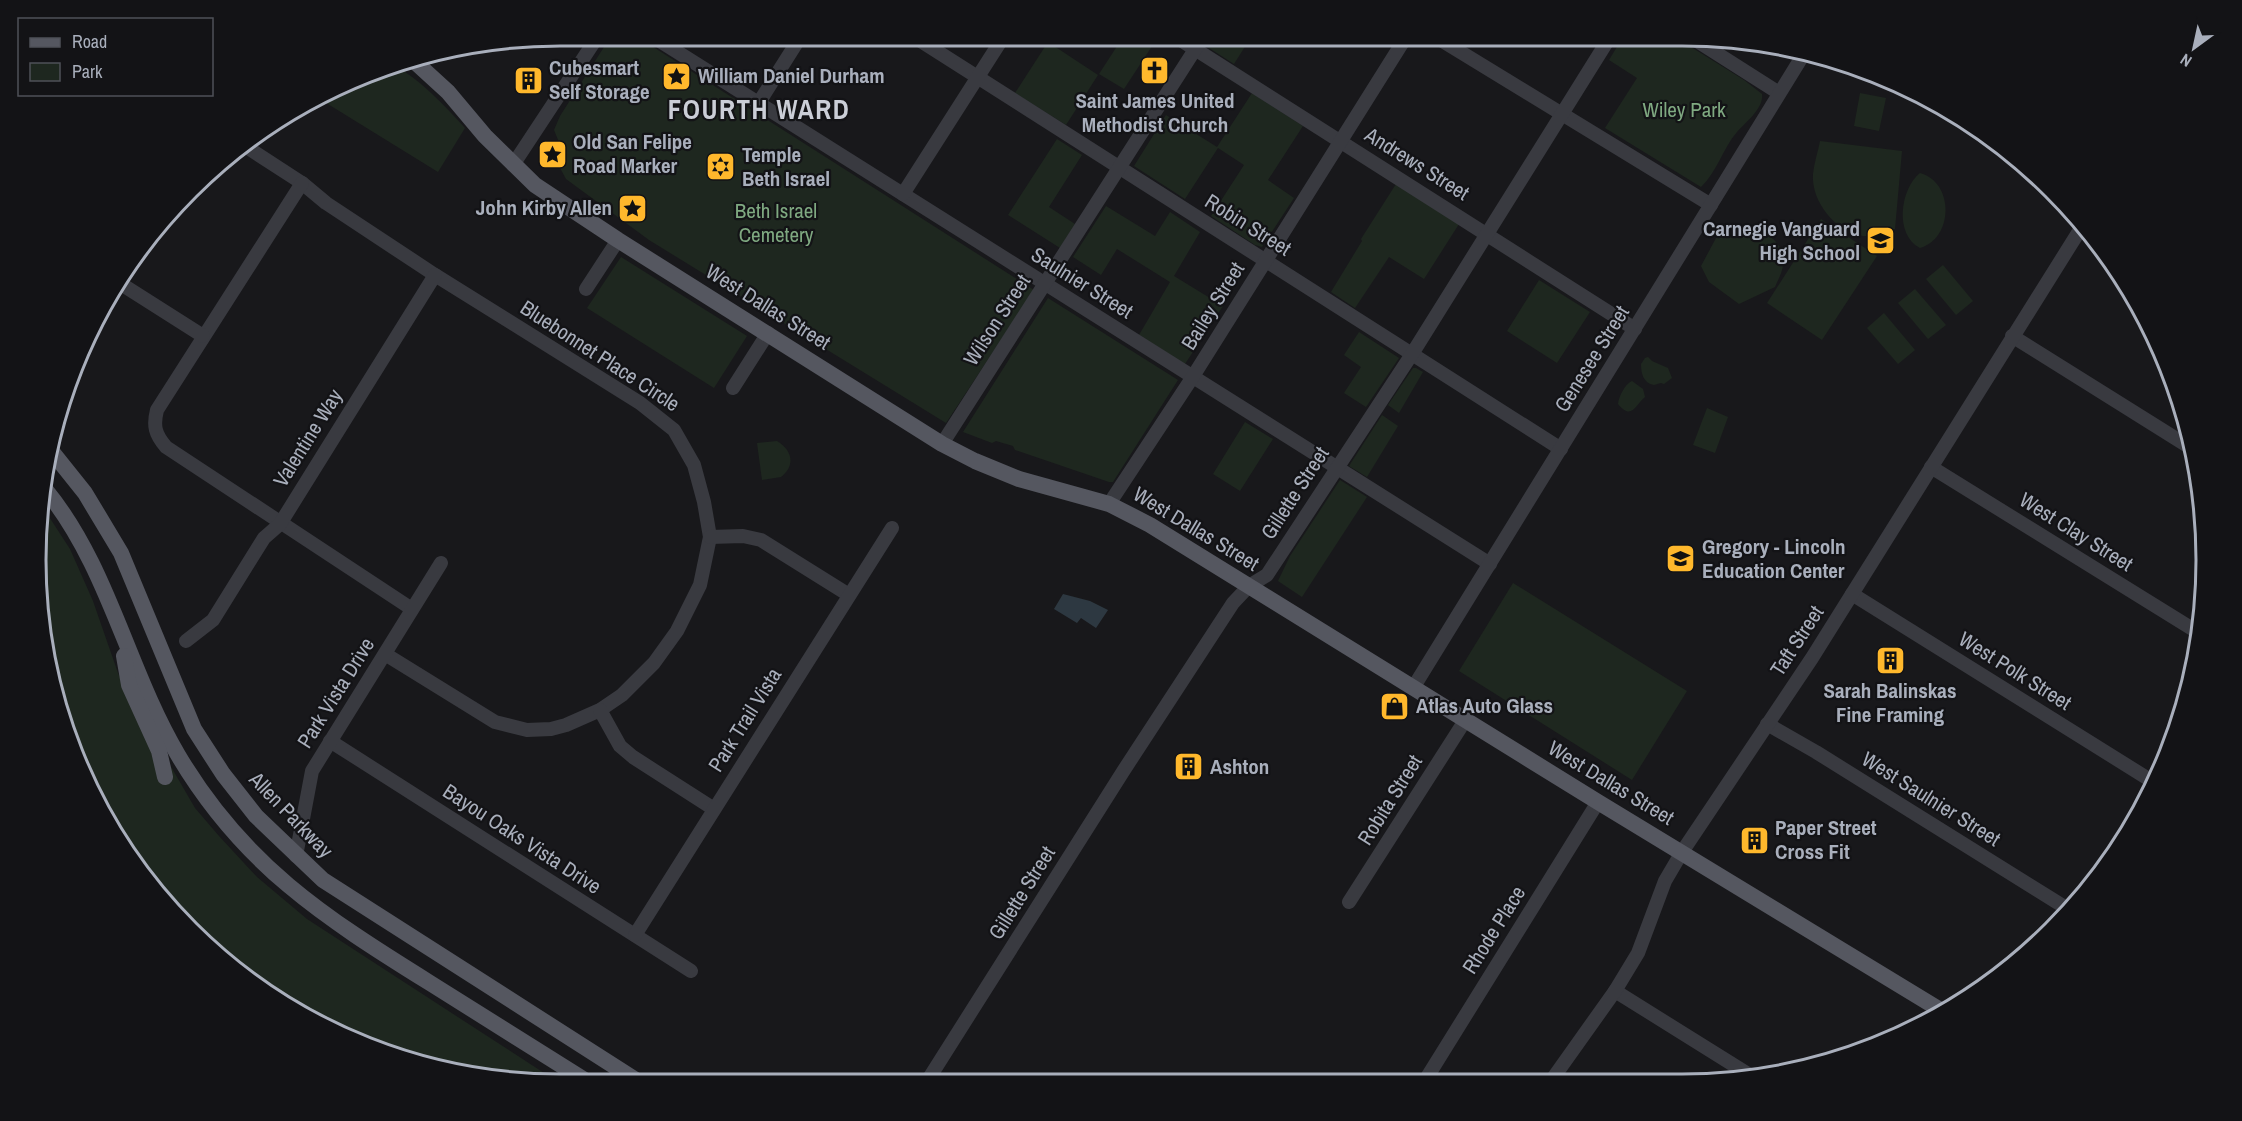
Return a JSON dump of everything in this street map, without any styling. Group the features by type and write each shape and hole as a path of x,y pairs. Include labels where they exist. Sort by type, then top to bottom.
{"main road":[{"name":"West Dallas Street","path":"420,66 448,92 485,136 535,185 618,240 942,444 975,461 1019,478 1109,504 1150,525 1936,1007"},
{"name":"Allen Parkway","path":"57,458 85,493 121,554 186,709 208,751 256,816 323,880 350,899 626,1074"},
{"path":"51,497 81,541 118,622 150,702 185,767 212,807 247,848 275,876 348,931 575,1074"},
{"path":"118,622 129,686 159,751 165,777"}],"street":[{"path":"513,165 591,46"},
{"name":"Saulnier Street","path":"668,46 1490,564"},
{"path":"758,104 795,46"},
{"name":"Robin Street","path":"929,46 1561,449"},
{"path":"903,195 998,46"},
{"name":"Wilson Street","path":"942,444 1197,46"},
{"name":"Andrews Street","path":"1203,46 1341,141 1635,329"},
{"name":"Bailey Street","path":"1109,504 1266,262 1400,46"},
{"path":"1451,46 1711,205"},
{"name":"Gillette Street","path":"932,1074 1233,603 1249,586 1267,575 1412,354 1604,46"},
{"path":"1708,48 1779,93"},
{"name":"Genesee Street","path":"1413,688 1800,60"},
{"name":"Bluebonnet Place Circle","path":"252,150 302,183 326,204 435,275 640,403 674,430 694,465 704,502 710,537 700,585 677,631 654,663 622,695 600,710 551,729 527,730 495,722 385,654"},
{"path":"302,183 157,410 154,422 156,436 166,447 412,609"},
{"name":"Taft Street","path":"1556,1074 1615,991 1638,953 1665,881 1852,594 2077,234"},
{"path":"586,289 618,240"},
{"name":"Valentine Way","path":"186,641 213,620 264,538 280,524 435,275"},
{"path":"126,287 203,336"},
{"path":"733,388 768,333"},
{"path":"2012,336 2182,442"},
{"name":"West Clay Street","path":"1931,467 2191,628"},
{"name":"Park Trail Vista","path":"635,935 892,528"},
{"path":"710,537 743,536 761,540 849,596"},
{"name":"Park Vista Drive","path":"296,856 312,771 441,563"},
{"name":"West Polk Street","path":"1852,594 2147,777"},
{"path":"600,710 620,746 633,758 714,809"},
{"name":"Robita Street","path":"1349,902 1466,719"},
{"name":"West Saulnier Street","path":"1767,724 2063,905"},
{"name":"Bayou Oaks Vista Drive","path":"330,741 691,971"},
{"name":"Rhode Place","path":"1429,1074 1598,802"},
{"path":"1615,991 1742,1071"}],"green space":[{"name":"Beth Israel Cemetery","path":"605,46 652,46 1034,290 946,423 649,240 566,179 560,168 563,152 554,130 560,116"},
{"path":"1045,46 1054,46 1098,75 1066,125 1015,93"},
{"path":"1117,46 1152,46 1124,89 1099,74"},
{"path":"1206,46 1245,46 1234,64"},
{"name":"Wiley Park","path":"1618,46 1690,46 1744,80 1762,94 1762,99 1757,110 1732,138 1707,181 1701,187 1605,128 1637,78 1609,60"},
{"path":"404,71 440,101 465,128 438,172 327,103"},
{"path":"1252,93 1303,126 1268,180 1294,198 1262,247 1255,245 1211,216 1244,165 1218,148 1185,199 1134,166 1166,115 1217,147"},
{"path":"1860,93 1886,98 1879,131 1854,126"},
{"path":"1057,139 1082,155 1049,207 1075,224 1060,248 1008,215"},
{"path":"1820,141 1902,151 1895,229 1876,235 1863,236 1844,229 1827,214 1813,185"},
{"path":"1920,173 1931,178 1939,187 1946,210 1939,233 1931,242 1920,248 1906,233 1903,212 1908,190"},
{"path":"1396,184 1459,224 1424,279 1389,257 1355,308 1331,292"},
{"path":"1106,206 1155,236 1170,212 1200,232 1174,276 1223,306 1185,364 1139,335 1170,282 1117,249 1101,275 1073,257"},
{"path":"1821,219 1877,256 1822,340 1767,303"},
{"path":"1723,225 1763,232 1778,244 1783,264 1775,287 1739,304 1709,282 1701,266"},
{"path":"621,257 747,336 714,388 587,308"},
{"path":"1943,265 1973,301 1956,315 1926,279"},
{"path":"1539,280 1590,312 1557,363 1507,331"},
{"path":"1915,289 1946,325 1928,339 1898,303"},
{"path":"1048,298 1178,380 1113,482 1015,450 1013,446 996,441 992,443 963,432"},
{"path":"1884,313 1915,350 1898,364 1867,328"},
{"path":"1359,332 1399,358 1366,407 1344,393 1361,367 1344,355"},
{"path":"1648,357 1668,368 1672,378 1664,384 1654,385 1647,382 1642,374 1641,364"},
{"path":"1413,368 1423,372 1399,413 1388,405"},
{"path":"1632,381 1643,389 1645,397 1633,410 1627,411 1618,404 1623,391"},
{"path":"1707,408 1728,417 1715,453 1693,445"},
{"path":"1382,415 1398,426 1367,477 1349,466"},
{"path":"1245,422 1273,439 1240,491 1213,474"},
{"path":"777,441 789,453 789,468 781,477 762,480 757,443"},
{"path":"1340,480 1367,497 1302,597 1278,581 1290,556"},
{"path":"49,517 70,549 93,601 118,673 149,741 166,758 195,808 219,836 257,877 307,919 545,1074 493,1070 427,1057 395,1047 333,1021 303,1006 248,968 197,924 174,899 133,846 115,818 74,726 56,661 51,628 46,560"},
{"path":"1513,583 1687,691 1632,780 1459,671"}],"shaded area":[{"path":"1063,594 1090,601 1108,610 1096,628 1081,618 1077,623 1054,609"}],"place":[{"name":"Saint James United Methodist Church","path":"1155,70"},
{"name":"William Daniel Durham","path":"677,76"},
{"name":"Cubesmart Self Storage","path":"528,80"},
{"name":"Old San Felipe Road Marker","path":"552,154"},
{"name":"Temple Beth Israel","path":"721,167"},
{"name":"John Kirby Allen","path":"633,208"},
{"name":"Carnegie Vanguard High School","path":"1881,241"},
{"name":"Gregory - Lincoln Education Center","path":"1681,559"},
{"name":"Sarah Balinskas Fine Framing","path":"1890,660"},
{"name":"Atlas Auto Glass","path":"1395,706"},
{"name":"Ashton","path":"1189,767"},
{"name":"Paper Street Cross Fit","path":"1754,840"}],"district":[{"name":"FOURTH WARD","path":"759,110"}]}
